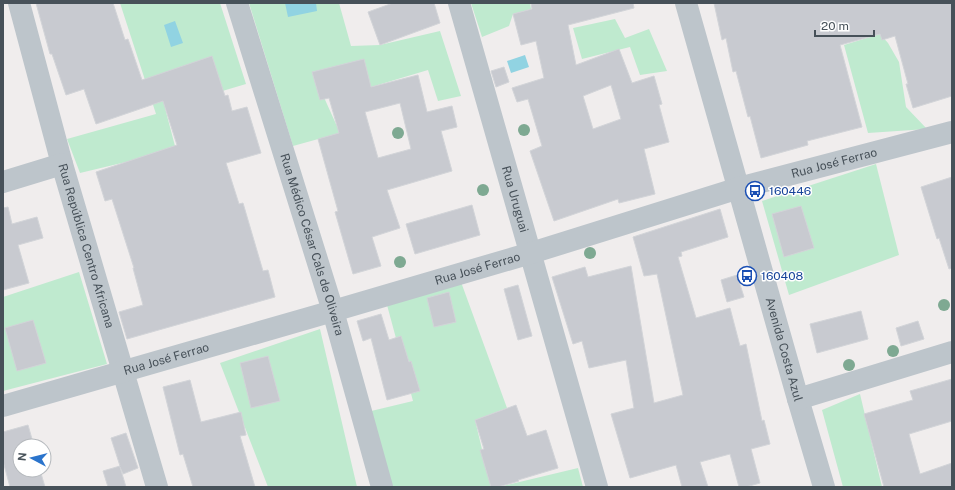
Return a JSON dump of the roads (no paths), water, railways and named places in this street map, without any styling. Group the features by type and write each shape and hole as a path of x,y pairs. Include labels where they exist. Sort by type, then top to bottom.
{"street":[{"name":"Rua República Centro Africana","path":"19,3 62,164 157,487"},
{"name":"Rua Médico César Cals de Oliveira","path":"237,3 333,312 382,487"},
{"name":"Rua Uruguai","path":"459,3 597,487"},
{"name":"Avenida Costa Azul","path":"686,3 824,487"},
{"name":"Rua José Ferrao","path":"3,406 333,312 531,253 739,188 952,132"},
{"path":"3,182 62,164"},
{"path":"798,398 952,352"}],"water":[{"path":"285,3 316,3 317,11 288,17"},
{"path":"175,21 183,43 171,47 164,25"},
{"path":"525,55 529,67 511,73 507,61"}],"place":[{"name":"160446","path":"755,191"},
{"name":"160408","path":"747,276"}]}
